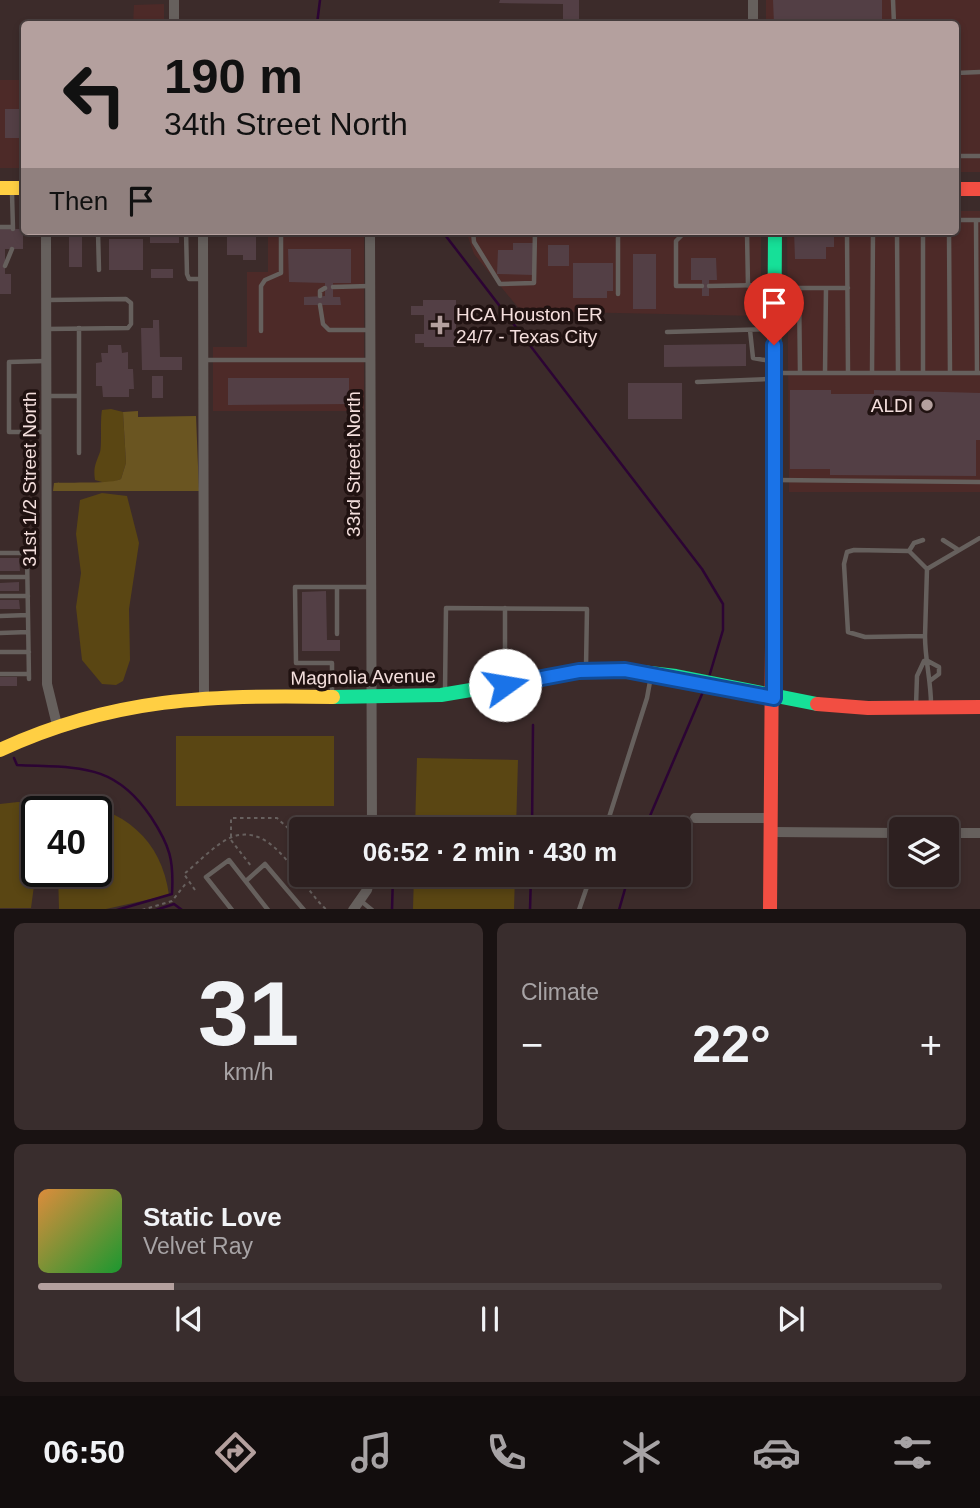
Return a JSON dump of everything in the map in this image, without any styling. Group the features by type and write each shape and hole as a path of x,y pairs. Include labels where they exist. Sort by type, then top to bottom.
{"street":[{"path":"174,0 174,21"},
{"path":"753,0 753,21"},
{"path":"959,189 980,189"},
{"name":"31st 1/2 Street North","path":"46,235 47,684 57,725"},
{"path":"203,235 204,697"},
{"name":"33rd Street North","path":"370,235 372,817"},
{"path":"770,909 774,698 775,235"},
{"name":"Magnolia Avenue","path":"0,750 57,725 139,704 204,697 445,695 586,670 651,673 774,698 834,706 980,706"},
{"path":"695,818 889,832"},
{"path":"959,833 980,833"},
{"path":"353,909 361,901 366,887"}],"lane":[{"path":"893,0 894,21"},
{"path":"959,72 980,72"},
{"path":"959,156 980,156"},
{"path":"0,227 13,228 12,188"},
{"path":"698,382 774,371 979,373 978,220 959,220"},
{"path":"98,235 99,270"},
{"path":"186,235 187,274 189,279 203,279"},
{"path":"261,331 261,286 265,280 281,273 281,235"},
{"path":"473,235 474,242 500,284 534,283 535,235"},
{"path":"618,235 618,294"},
{"path":"675,235 676,286 702,286"},
{"path":"676,241 682,235"},
{"path":"747,235 748,286"},
{"path":"847,235 848,373"},
{"path":"872,373 873,235"},
{"path":"897,235 898,373"},
{"path":"923,235 923,373"},
{"path":"949,235 950,373"},
{"path":"5,265 12,249"},
{"path":"332,288 370,286"},
{"path":"709,286 848,288"},
{"path":"320,296 320,291 325,288"},
{"path":"799,288 800,373"},
{"path":"825,373 826,288"},
{"path":"46,300 126,299 131,303 131,324 128,328 46,328"},
{"path":"320,305 323,324 330,330 370,330"},
{"path":"79,328 79,453"},
{"path":"667,332 774,329"},
{"path":"750,330 753,358 774,371"},
{"path":"203,360 370,360"},
{"path":"46,361 9,362 9,432 46,432"},
{"path":"46,396 79,396"},
{"path":"773,480 980,482"},
{"path":"927,569 957,549 980,538"},
{"path":"909,551 914,543 923,540"},
{"path":"943,540 957,549"},
{"path":"924,706 931,680 925,660 927,569 909,551 847,552 844,564 845,625 848,632 865,636 925,636"},
{"path":"0,553 27,553 29,677 0,674"},
{"path":"0,577 27,577"},
{"path":"332,697 332,663 296,663 295,587 371,587"},
{"path":"337,587 337,634"},
{"path":"0,596 28,596"},
{"path":"445,695 446,608 587,608 586,670"},
{"path":"505,685 506,608"},
{"path":"0,616 28,615"},
{"path":"0,633 28,632"},
{"path":"0,652 29,652"},
{"path":"925,660 934,661 939,667 939,674 931,680"},
{"path":"924,706 917,676 925,660"},
{"path":"609,817 647,698 651,673"},
{"path":"232,909 206,877 229,860 268,909"},
{"path":"246,881 265,864 304,909"},
{"path":"579,909 587,887"},
{"path":"361,901 372,909"}],"path":[{"path":"256,872 230,838 231,818 276,818 289,830"},
{"path":"195,890 184,874 230,838 246,836 276,847 327,909"},
{"path":"142,909 172,901 188,881"}],"shaded area":[{"path":"766,0 980,0 980,172 959,172 959,21 766,21"},
{"path":"164,4 164,21 133,21 134,5"},
{"path":"0,80 21,80 21,168 0,168"},
{"path":"959,211 980,211 980,492 789,492 787,235 959,235"},
{"path":"268,235 364,235 364,411 213,411 213,347 247,347 247,272 268,272"},
{"path":"467,235 761,235 761,316 521,311 474,254"},
{"path":"102,410 123,412 126,463 121,479 109,484 95,480 94,472 101,449"},
{"path":"138,411 138,417 196,416 199,491 53,491 54,483 121,479 126,463 123,412"},
{"path":"102,493 127,496 139,543 129,609 130,660 123,681 116,685 102,684 82,660 76,607 81,573 76,534 80,500"},
{"path":"176,736 334,736 334,806 176,806"},
{"path":"417,758 518,760 516,817 415,817"},
{"path":"21,802 21,887 34,887 31,908 0,908 0,804"},
{"path":"112,814 137,830 149,843 165,875 169,895 106,909 59,909 58,887 112,887"},
{"path":"414,887 515,887 514,909 413,909"}],"building":[{"path":"500,0 579,0 579,21 563,21 563,4 499,3"},
{"path":"773,0 882,0 882,21 774,21"},
{"path":"5,109 21,109 21,138 5,138"},
{"path":"0,229 21,229 23,249 5,249 5,274 11,274 11,294 0,294"},
{"path":"69,235 82,235 82,267 69,267"},
{"path":"150,235 179,235 179,243 150,243"},
{"path":"227,235 256,235 256,260 243,260 243,255 227,255"},
{"path":"794,235 834,236 834,247 826,247 826,259 795,259"},
{"path":"109,239 143,239 143,270 109,270"},
{"path":"513,243 533,243 533,275 497,274 498,250 513,250"},
{"path":"548,245 569,245 569,266 548,266"},
{"path":"288,249 351,249 351,283 333,283 333,297 340,297 341,305 304,305 304,297 325,296 325,283 289,282"},
{"path":"633,254 656,254 656,309 633,309"},
{"path":"691,258 716,258 717,280 709,280 709,296 702,296 702,280 691,280"},
{"path":"573,263 613,263 613,291 607,291 607,298 573,298"},
{"path":"151,269 173,269 173,278 151,278"},
{"path":"423,300 456,300 456,347 424,347 424,343 415,343 415,334 424,334 424,315 411,315 411,306 423,306"},
{"path":"153,320 159,320 160,357 182,357 182,370 142,370 141,328 153,328"},
{"path":"746,344 746,366 664,367 664,345"},
{"path":"108,345 121,345 122,353 128,352 128,369 133,369 134,389 129,389 129,397 103,397 102,386 96,386 96,363 102,362 101,353 108,353"},
{"path":"152,376 163,376 163,398 152,398"},
{"path":"228,378 349,378 349,404 228,405"},
{"path":"628,383 682,383 682,419 628,419"},
{"path":"790,390 831,390 831,394 874,394 874,390 980,393 980,440 976,440 976,476 830,475 830,469 790,469"},
{"path":"0,558 19,558 20,571 0,571"},
{"path":"19,582 19,591 0,591 0,583"},
{"path":"326,591 327,640 340,640 340,651 302,651 302,592"},
{"path":"0,600 19,600 20,609 0,609"},
{"path":"0,677 17,677 17,686 0,686"}],"waterway":[{"path":"317,21 320,0"},
{"path":"445,235 702,569 723,604 723,630 709,677"},
{"path":"650,817 705,687"},
{"path":"532,817 533,725"},
{"path":"14,758 17,765 76,768 108,777 137,799 151,817 163,836 169,854 172,894 120,909"},
{"path":"392,909 393,887"},
{"path":"530,909 531,887"},
{"path":"619,909 626,887"},
{"path":"159,909 174,904 181,909"}],"traffic: fast":[{"path":"774,384 775,235"},
{"path":"333,697 441,695 578,672 624,670 676,676 817,704"}],"traffic: slow":[{"path":"0,188 21,188"},
{"path":"0,750 82,719 163,703 246,697 333,697"}],"traffic: jam":[{"path":"959,189 980,189"},
{"path":"770,909 774,384"},
{"path":"817,704 868,708 980,707"}],"place":[{"name":"HCA Houston ER 24/7 - Texas City","path":"440,325"},
{"name":"ALDI","path":"927,405"}],"route":[{"path":"505,685 547,675 604,669 625,670 774,698 774,345"}]}
